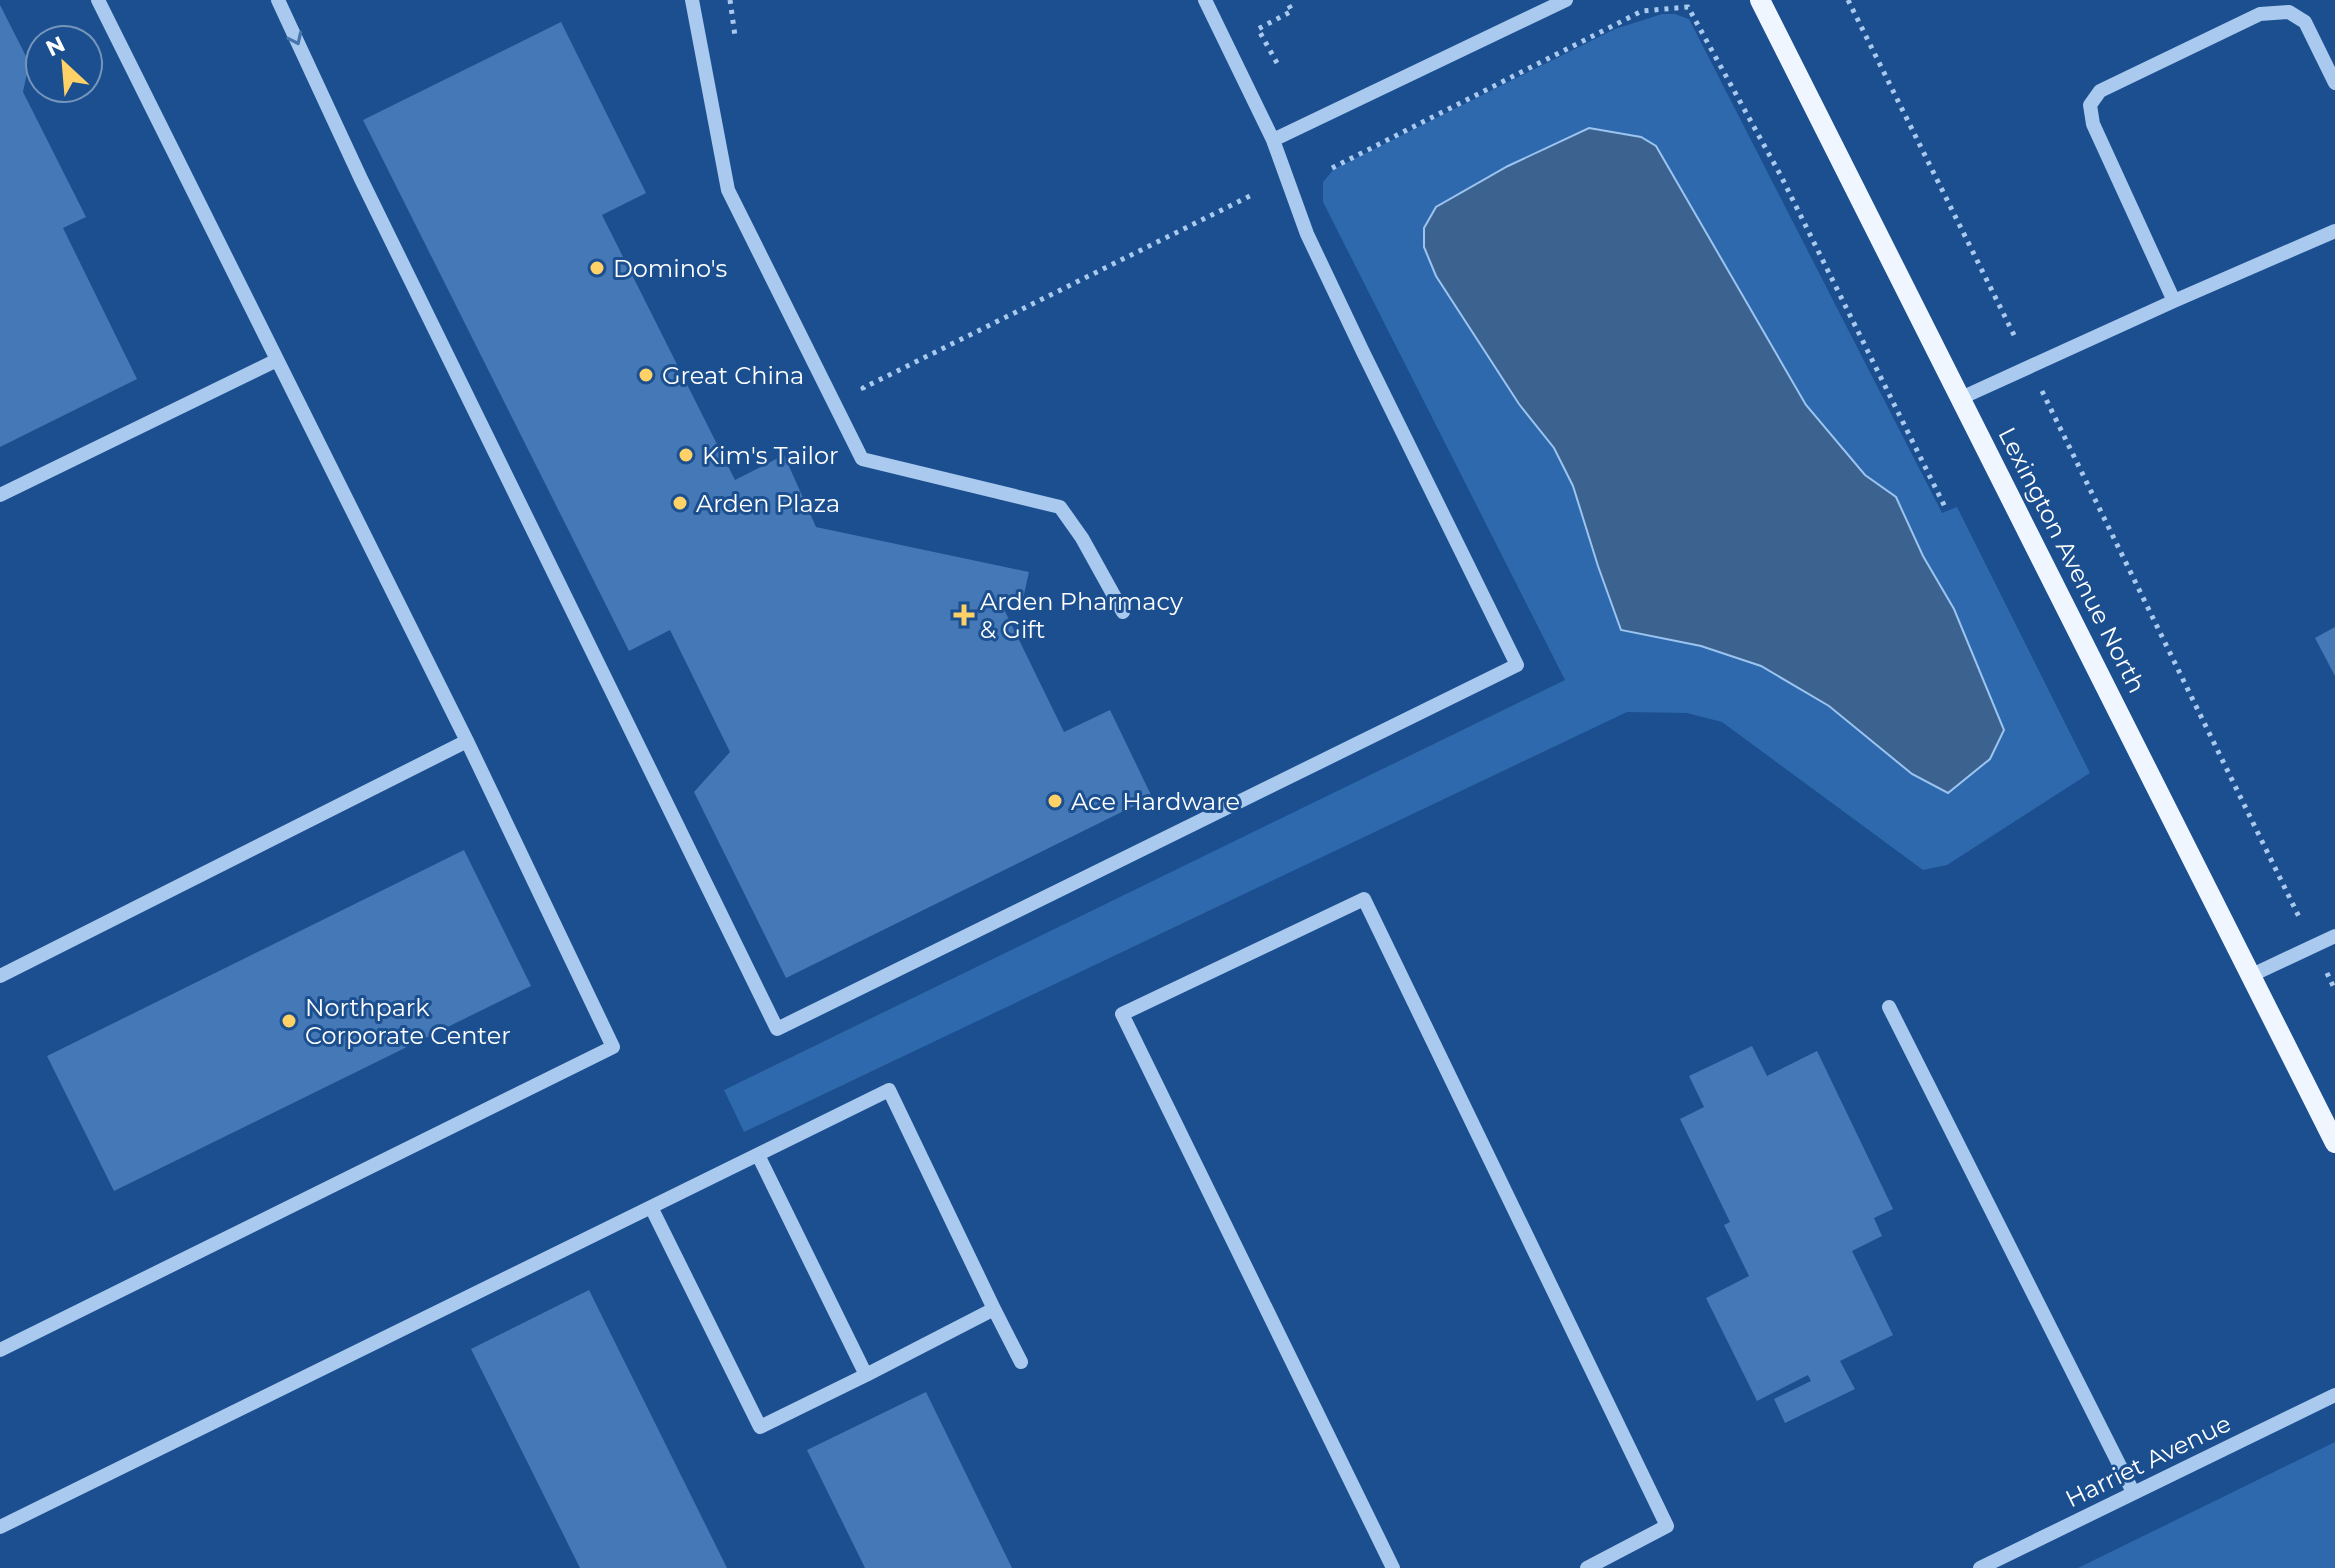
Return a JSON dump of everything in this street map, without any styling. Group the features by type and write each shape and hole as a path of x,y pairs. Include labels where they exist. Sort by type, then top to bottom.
{"main road":[{"name":"Lexington Avenue North","path":"1760,0 2335,1143"}],"street":[{"path":"0,1350 613,1047 467,741 98,0"},
{"path":"278,0 361,179 777,1029 1517,665 1307,234 1273,140 1205,0"},
{"path":"692,0 728,190 862,459 1060,507 1082,538 1123,612"},
{"path":"1273,140 1566,0"},
{"path":"2174,301 2093,124 2090,105 2100,91 2260,14 2289,12 2305,22 2335,83"},
{"path":"1961,398 2335,231"},
{"path":"0,495 277,360"},
{"path":"2,970 467,741"},
{"path":"1393,1568 1122,1014 1364,899 1667,1526 1587,1568"},
{"path":"2252,975 2335,936"},
{"path":"1889,1007 2133,1492"},
{"path":"0,1527 889,1090 1021,1362"},
{"path":"758,1155 866,1375"},
{"path":"651,1207 760,1427 994,1309"},
{"name":"Harriet Avenue","path":"1980,1568 2335,1395"}],"path":[{"path":"730,0 735,36"},
{"path":"1277,63 1258,29 1292,11 1286,0"},
{"path":"1848,0 2335,990"},
{"path":"1332,168 1642,11 1688,7 1781,176 1945,507"},
{"path":"868,397 863,388 1254,194"}],"shaded area":[{"path":"1662,14 1689,19 1942,513 1957,507 2090,773 1947,865 1923,870 1722,722 1687,713 1627,712 744,1132 724,1090 1565,680 1323,202 1323,182 1334,169 1615,29","holes":["1656,146 1806,405 1865,475 1896,497 1923,556 1954,609 1912,774 1829,706 1761,666 1701,646 1598,566 1573,486 1554,448 1519,404"]},
{"path":"1589,128 1641,137 1656,146 1806,405 1865,475 1896,497 1923,556 1954,609 2004,730 1990,759 1948,793 1912,774 1829,706 1761,666 1701,646 1621,630 1573,486 1554,448 1519,404 1436,276 1424,247 1424,228 1436,207 1508,166"},
{"path":"2335,1442 2335,1568 2078,1568"}],"building":[{"path":"0,5 24,52 24,104 29,104 86,217 63,228 137,379 0,447"},
{"name":"Arden Plaza","path":"561,22 646,193 602,215 735,480 784,455 816,527 1029,572 1022,603 998,597 1064,732 1110,710 1152,797 786,978 694,792 730,752 670,630 629,651 363,120"},
{"path":"2335,627 2335,676 2315,638"},
{"name":"Northpark Corporate Center","path":"464,850 531,986 114,1191 47,1056"},
{"path":"1752,1046 1767,1076 1817,1051 1893,1209 1874,1218 1882,1236 1852,1251 1893,1335 1840,1361 1855,1389 1785,1423 1774,1399 1811,1381 1808,1375 1757,1401 1706,1298 1749,1276 1724,1225 1730,1222 1680,1119 1704,1107 1689,1076"},
{"path":"589,1290 727,1568 580,1568 471,1349"},
{"path":"926,1392 1012,1568 865,1568 807,1450"}],"place":[{"name":"Domino's","path":"597,268"},
{"name":"Great China","path":"646,375"},
{"name":"Kim's Tailor","path":"686,455"},
{"name":"Arden Plaza","path":"680,503"},
{"name":"Arden Pharmacy & Gift","path":"964,615"},
{"name":"Ace Hardware","path":"1055,801"},
{"name":"Northpark Corporate Center","path":"289,1021"}]}
